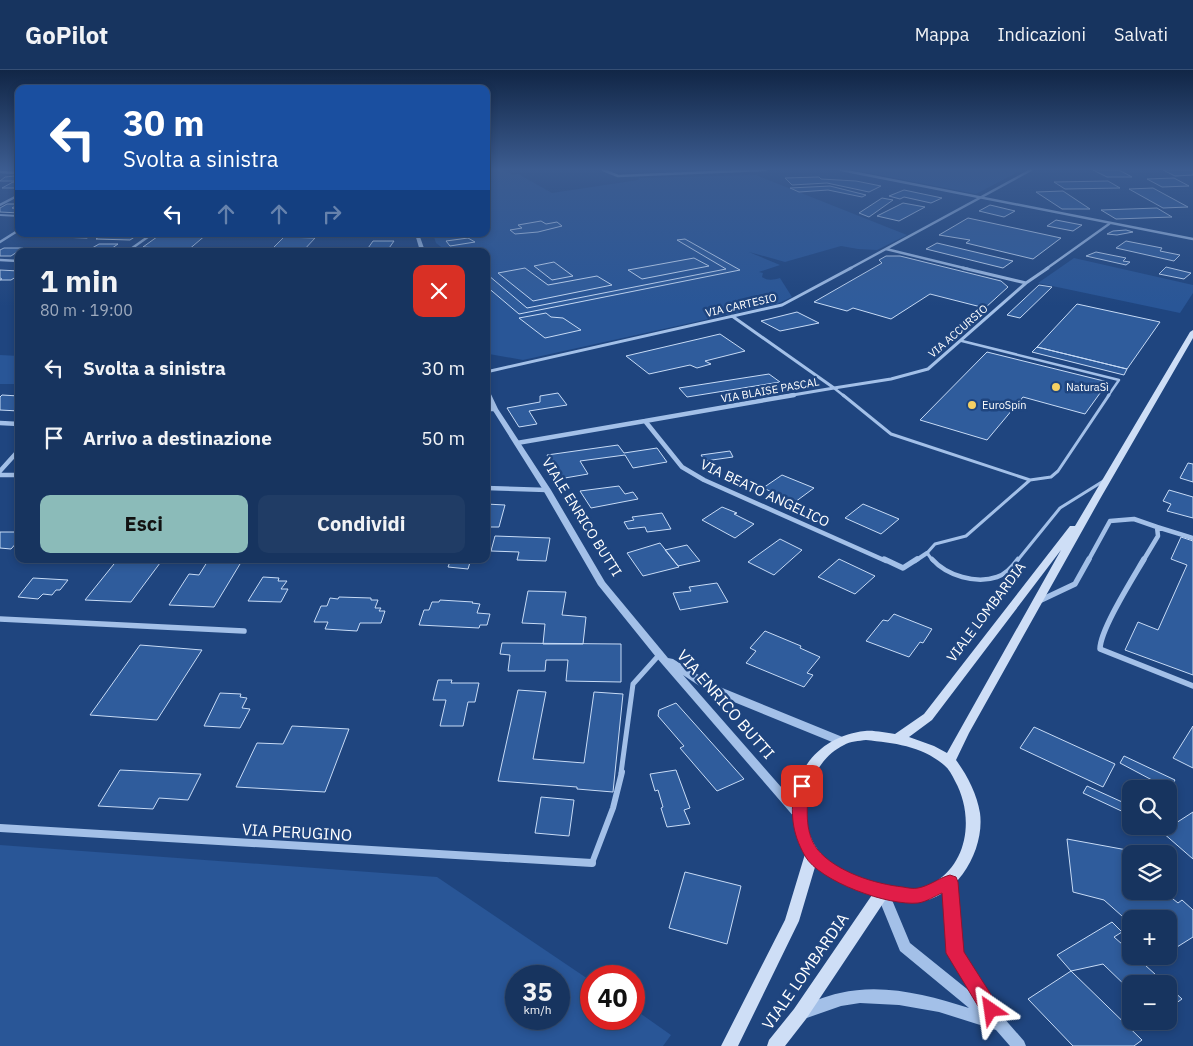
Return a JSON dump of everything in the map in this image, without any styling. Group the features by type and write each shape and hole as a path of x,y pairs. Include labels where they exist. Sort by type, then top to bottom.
{"main road":[{"name":"VIALE LOMBARDIA","path":"949,761 1095,499 1193,332"},
{"name":"VIALE LOMBARDIA","path":"898,739 928,717 1095,499"},
{"path":"866,735 898,739 924,747 949,761 969,791 975,830 966,858 950,882 918,896 882,892 855,883 840,875 812,854 802,834 799,815 802,786 818,757 841,741 866,735"},
{"name":"VIALE LOMBARDIA","path":"729,1046 792,921 812,854"},
{"name":"VIALE LOMBARDIA","path":"775,1046 800,1014 882,892"}],"street":[{"name":"VIA CARTESIO","path":"490,371 782,305 947,216"},
{"path":"1067,216 1193,240"},
{"name":"VIA ACCURSIO","path":"834,388 890,379 928,369 1026,283 1109,224"},
{"path":"0,242 15,233"},
{"path":"132,248 148,237"},
{"path":"886,249 1026,283"},
{"path":"0,260 15,261"},
{"name":"VIA BLAISE PASCAL","path":"732,316 834,388"},
{"name":"VIA BLAISE PASCAL","path":"645,421 834,388"},
{"name":"VIALE ENRICO BUTTI","path":"491,409 517,443 601,582 660,655"},
{"path":"517,443 645,421"},
{"name":"VIA BEATO ANGELICO","path":"645,421 682,467 704,480 904,568 927,553"},
{"path":"0,423 15,424"},
{"path":"0,473 15,455"},
{"path":"0,473 15,475"},
{"path":"490,488 546,490"},
{"path":"1036,603 1075,584 1110,521 1125,517 1193,538"},
{"path":"1157,527 1158,536 1136,572 1100,643 1100,649 1193,686"},
{"path":"0,619 244,631"},
{"path":"592,863 613,808 624,761 633,684 660,655"},
{"name":"VIA ENRICO BUTTI","path":"660,655 711,688 841,741"},
{"name":"VIA ENRICO BUTTI","path":"660,655 799,815"},
{"name":"VIA PERUGINO","path":"0,828 592,863"},
{"path":"950,882 955,953 1000,1024 1019,1046"},
{"path":"882,892 905,947 1000,1024"},
{"path":"800,1014 841,999 890,996 946,1007 1000,1024"}],"lane":[{"path":"834,388 891,434 1030,480 1051,476 1058,471 1119,380 962,341"},
{"path":"1030,480 966,536 935,544 927,553 938,566 957,576 977,579 998,577 1011,568 1060,508 1107,478"}],"shaded area":[{"path":"490,216 858,216 907,235 877,250 841,246 785,262 749,252 780,265 759,272 763,273 762,277 766,279 780,278 792,297 777,304 523,360 490,354 490,248 442,248 436,243 434,237 490,237","holes":["546,313 551,317 563,318 581,330 545,338 520,318"]},
{"path":"1074,258 1193,285 1193,293 1180,313 1038,283"},
{"path":"0,355 15,356 15,384 0,384"},
{"path":"0,845 437,877 567,965 505,965 505,1030 570,1030 570,967 580,974 580,1030 645,1030 645,1017 671,1035 663,1046 0,1046"}],"building":[{"path":"878,216 909,216 899,221"},
{"path":"1110,216 1172,217 1116,219"},
{"path":"968,218 1061,238 1033,259 966,243 970,240 939,235"},
{"path":"1056,220 1082,225 1073,231 1047,226"},
{"path":"541,221 546,224 557,222 562,226 538,232 515,234 510,230 522,228 518,225"},
{"path":"1126,230 1133,232 1117,235 1107,234 1113,231"},
{"path":"99,237 134,237 130,240 96,239"},
{"path":"157,237 203,237 191,248 143,247"},
{"path":"284,237 315,238 306,248 273,248"},
{"path":"468,238 475,242 450,246 446,241"},
{"path":"685,239 740,270 519,314 490,289 490,277 527,308 726,269 677,240"},
{"path":"373,241 394,241 389,248 368,248"},
{"path":"1126,241 1162,248 1160,251 1180,255 1174,261 1116,248"},
{"path":"937,243 1013,261 1003,268 926,249"},
{"path":"99,244 118,244 112,248 92,248"},
{"path":"15,248 15,253 11,256 0,256 0,250"},
{"path":"1096,252 1126,258 1123,261 1130,262 1126,265 1086,256"},
{"path":"886,256 900,256 1001,281 1008,287 985,308 930,294 891,319 853,308 847,311 814,302 882,263 879,260"},
{"path":"694,258 709,266 642,279 628,270"},
{"path":"554,262 573,276 552,280 534,266"},
{"path":"1166,267 1191,273 1184,279 1159,274"},
{"path":"525,268 548,285 597,276 612,285 533,301 498,273"},
{"path":"0,270 15,271 15,278 11,280 0,280 2,279 0,278"},
{"path":"1039,285 1052,287 1020,318 1007,315"},
{"path":"1077,304 1160,322 1127,369 1037,347"},
{"path":"797,312 819,323 780,331 761,321"},
{"path":"546,313 551,317 563,318 581,330 545,338 519,318"},
{"path":"720,334 745,351 705,361 711,364 697,368 690,365 649,374 626,356"},
{"path":"1037,347 1127,369 1124,375 1032,352"},
{"path":"987,352 1108,382 1085,414 1023,397 987,440 920,420"},
{"path":"769,374 780,382 687,397 679,388"},
{"path":"558,393 567,405 529,411 537,424 519,427 507,408 540,402 540,396"},
{"path":"2,395 15,396 15,411 0,410 0,397"},
{"path":"618,445 624,453 657,448 667,462 633,468 625,455 580,461 588,474 559,479 547,455"},
{"path":"730,451 733,457 705,461 701,455"},
{"path":"1188,463 1193,464 1193,482 1180,478"},
{"path":"782,475 814,488 795,502 763,488"},
{"path":"619,486 625,494 633,492 638,499 591,508 580,491"},
{"path":"1169,490 1193,497 1193,518 1167,511 1171,504 1163,501"},
{"path":"490,504 505,505 499,527 490,527"},
{"path":"863,504 899,519 881,534 845,518"},
{"path":"722,507 737,513 734,514 754,524 735,538 702,520"},
{"path":"662,513 671,529 647,532 645,527 628,529 624,522 634,520 632,517"},
{"path":"0,532 15,532 15,544 11,549 0,548"},
{"path":"495,536 550,538 546,561 517,560 519,552 491,551"},
{"path":"1181,537 1193,541 1193,675 1125,650 1138,622 1158,630 1187,565 1171,559"},
{"path":"780,539 802,550 774,575 748,562"},
{"path":"660,543 679,567 643,576 627,553"},
{"path":"687,545 700,561 678,566 665,550"},
{"path":"839,559 875,576 855,594 818,577"},
{"path":"115,563 160,563 131,602 85,600"},
{"path":"206,563 241,563 214,607 169,605 189,574 199,575"},
{"path":"450,563 470,563 468,569 448,567"},
{"path":"263,577 279,578 278,581 287,581 281,589 288,589 281,602 248,601"},
{"path":"33,578 68,580 60,590 56,590 52,595 43,594 38,599 18,597"},
{"path":"717,583 728,602 680,610 673,593 691,591 689,587"},
{"path":"528,591 566,592 562,615 586,617 583,644 543,644 545,624 522,623"},
{"path":"339,597 378,600 375,608 381,608 379,611 385,611 381,623 360,623 357,631 325,629 328,622 314,622 321,606 327,606 330,598 338,599"},
{"path":"440,600 480,604 477,613 490,614 487,625 480,625 479,628 419,625 424,610 429,610 432,602 439,602"},
{"path":"894,614 932,629 923,643 920,642 909,657 866,641 883,620 888,621"},
{"path":"765,631 801,646 800,648 820,657 807,673 813,675 804,687 746,663 756,651 750,648"},
{"path":"502,643 621,644 621,682 566,681 568,660 546,660 545,671 508,671 510,655 500,654"},
{"path":"140,645 202,650 157,720 90,715"},
{"path":"438,680 452,680 451,683 479,683 475,702 468,702 463,726 440,726 446,700 433,700"},
{"path":"518,690 546,692 533,759 584,763 594,692 623,694 613,792 577,789 577,787 498,781"},
{"path":"220,693 241,694 240,697 247,698 242,708 250,709 240,728 204,726"},
{"path":"676,703 744,779 717,791 680,748 684,746 658,716 659,710"},
{"path":"292,726 349,729 325,792 236,787 257,743 283,744"},
{"path":"1193,726 1193,768 1173,758"},
{"path":"1034,727 1115,764 1103,787 1020,748"},
{"path":"1124,756 1175,780 1152,780 1120,763"},
{"path":"120,770 201,774 188,800 159,798 153,809 98,806"},
{"path":"676,770 690,808 684,810 690,824 667,827 658,790 655,791 650,774"},
{"path":"1087,786 1122,802 1122,811 1083,793"},
{"path":"541,797 574,800 569,836 535,833"},
{"path":"1193,812 1193,859 1165,835 1177,835 1177,822"},
{"path":"1067,839 1122,849 1122,900 1174,900 1178,903 1182,900 1193,910 1193,937 1177,947 1177,910 1122,910 1122,916 1104,900 1073,892"},
{"path":"685,872 741,886 727,944 669,928"},
{"path":"1112,922 1122,932 1114,937 1122,944 1122,965 1145,965 1156,975 1122,975 1122,982 1103,964 1071,971 1057,955"},
{"path":"1071,971 1122,1021 1122,1030 1132,1030 1142,1040 1134,1046 1073,1046 1028,999"},
{"path":"1177,994 1182,999 1177,1002"}],"place":[{"name":"NaturaSì","path":"1056,387"},
{"name":"EuroSpin","path":"972,405"}],"route":[{"path":"802,786 799,815 802,834 812,854 832,870 855,883 882,892 918,896 950,882 955,953 991,1010"}]}
